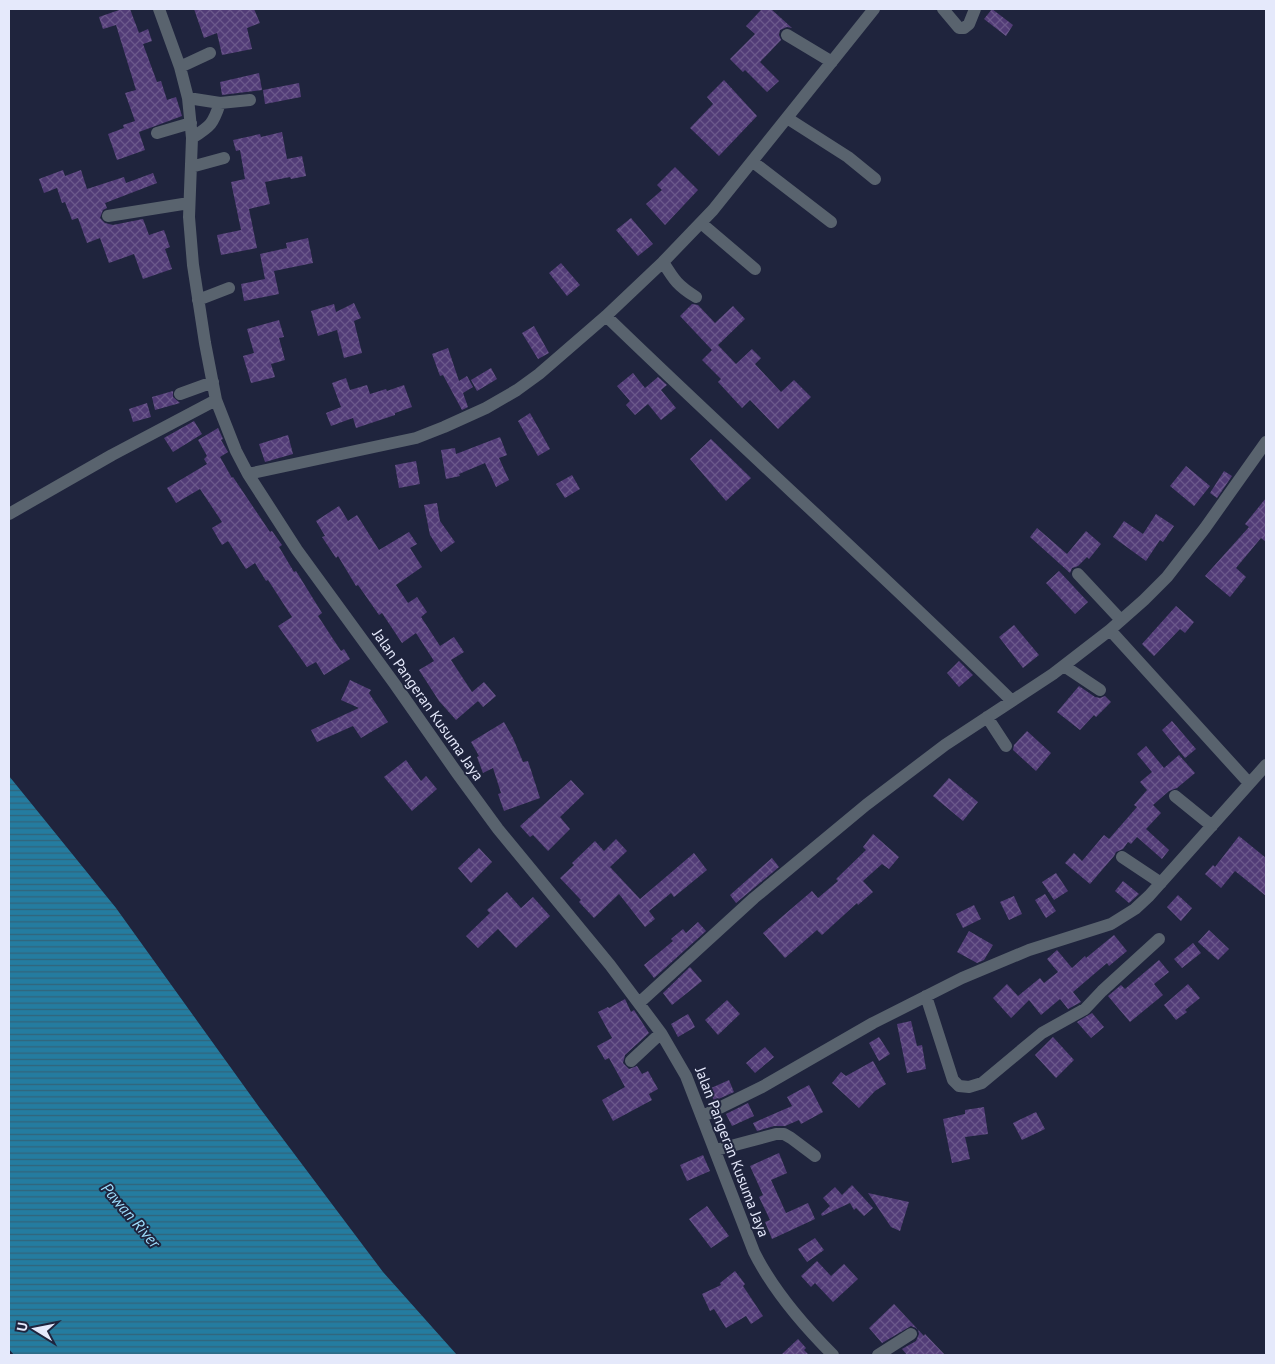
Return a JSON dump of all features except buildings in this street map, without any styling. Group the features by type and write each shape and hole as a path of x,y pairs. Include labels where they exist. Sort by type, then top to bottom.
{"street":[{"name":"Jalan Pangeran Kusuma Jaya","path":"159,9 180,67 188,98 192,138 189,203 190,238 198,300 216,400 229,435 248,474 297,550 498,828 610,965 661,1033 686,1076 762,1269 789,1306 833,1355"},
{"path":"248,474 416,438 486,408 517,390 547,368 664,262 701,223 753,162 874,9"},
{"path":"942,9 960,28 964,28 969,24 975,9"},
{"path":"787,35 832,62"},
{"path":"180,67 210,53"},
{"path":"188,98 220,103 250,100"},
{"path":"192,138 209,127 215,118 220,103"},
{"path":"788,118 848,157 875,179"},
{"path":"156,133 191,123"},
{"path":"191,167 224,158"},
{"path":"753,162 831,222"},
{"path":"108,216 189,203"},
{"path":"701,223 755,268"},
{"path":"664,262 674,282 696,297"},
{"path":"198,300 230,288"},
{"path":"606,316 848,546 904,596 1012,701"},
{"path":"180,394 213,382"},
{"path":"9,514 112,454 216,400"},
{"path":"639,1003 754,898 866,805 945,744 1064,666 1110,630 1120,619 1144,600 1167,577 1210,521 1266,442"},
{"path":"1078,574 1120,619"},
{"path":"1110,630 1249,784"},
{"path":"1064,666 1100,690"},
{"path":"987,717 1006,746"},
{"path":"703,1116 762,1086 873,1023 926,996 1000,962 1111,924 1135,909 1161,883 1266,764"},
{"path":"1175,796 1212,826"},
{"path":"1122,857 1161,883"},
{"path":"926,996 953,1080 960,1086 969,1087 982,1083 1042,1033 1085,1010 1102,991 1159,939"},
{"path":"631,1061 661,1033"},
{"path":"716,1150 776,1134 784,1134 816,1156"},
{"path":"878,1355 911,1334"}],"water":[{"name":"Pawan River","path":"9,776 116,908 259,1107 383,1272 457,1355 14,1355 9,1349"}]}
